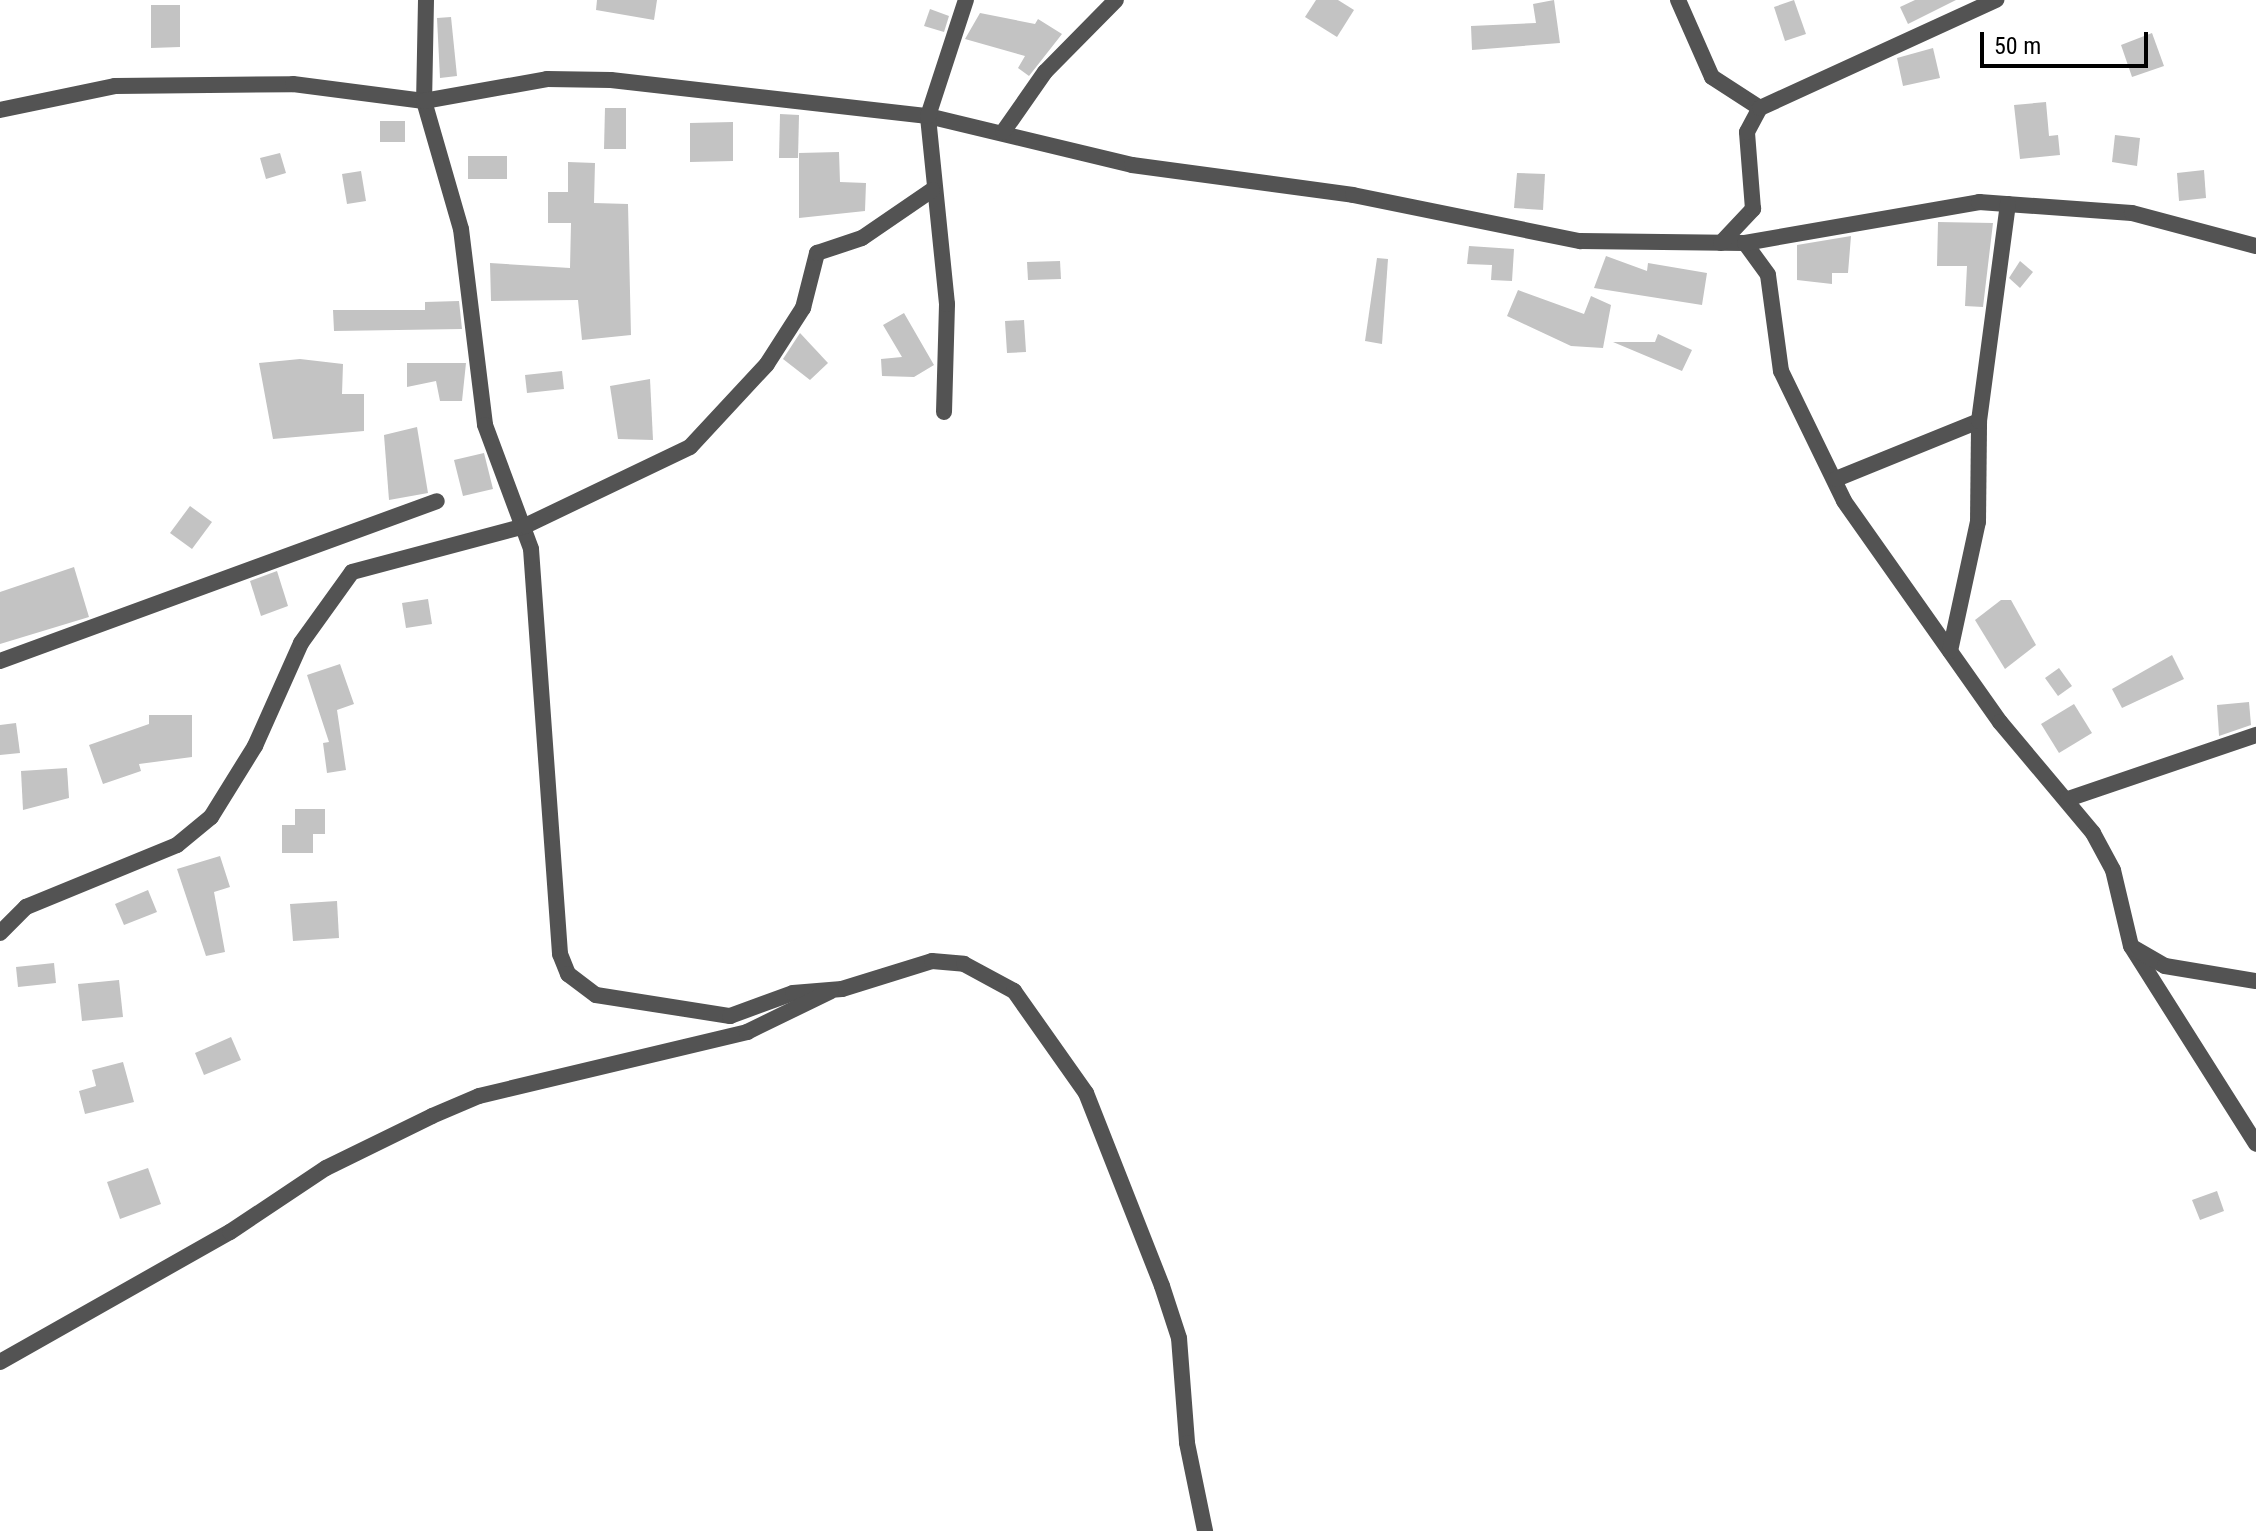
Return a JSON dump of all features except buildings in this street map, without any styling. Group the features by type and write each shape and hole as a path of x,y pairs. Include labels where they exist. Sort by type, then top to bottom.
{"street":[{"path":"426,0 424,101 461,229 485,425 525,526 560,954 568,974 596,995 730,1016 799,991 832,990 955,961 1027,1003 1091,1103 1162,1286 1179,1338 1187,1443 1205,1531"},
{"path":"944,412 947,304 932,190 928,116 966,0"},
{"path":"1003,132 1045,72 1116,0"},
{"path":"1678,0 1712,77 1760,108"},
{"path":"1721,243 1753,209 1747,132 1760,108 1996,0"},
{"path":"0,110 115,86 293,84 424,101 581,78 928,116 1132,165 1353,195 1580,241 1745,243 1893,212 2008,204 2132,213 2256,246"},
{"path":"0,933 26,907 177,845 211,817 255,746 301,643 352,572 525,526 690,447 767,364 803,308 817,253 862,238 932,190"},
{"path":"1950,651 1978,522 1979,421 2008,204"},
{"path":"1745,243 1768,275 1781,371 1836,479 1950,651 2068,799 2113,870 2131,946 2256,1144"},
{"path":"1836,479 1979,421"},
{"path":"0,661 437,501"},
{"path":"2068,799 2256,735"},
{"path":"2131,946 2165,966 2256,981"},
{"path":"0,1362 230,1232 326,1168 432,1116 479,1096 747,1032 832,990"}]}
